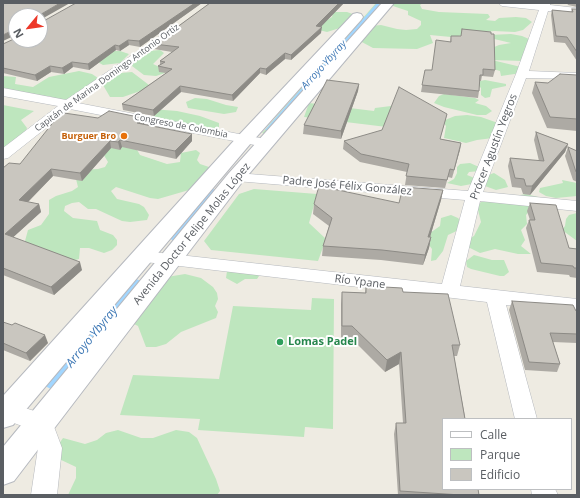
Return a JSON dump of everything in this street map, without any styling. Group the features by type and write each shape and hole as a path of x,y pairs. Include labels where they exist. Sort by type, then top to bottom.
{"main road":[{"name":"Avenida Doctor Felipe Molas López","path":"4,413 143,257 245,139 370,3"},
{"name":"Avenida Doctor Felipe Molas López","path":"3,471 236,177 388,3"}],"street":[{"path":"502,3 546,6 577,11"},
{"name":"Prócer Agustín Yegros","path":"449,292 474,196 522,74 546,6"},
{"name":"Capitán de Marina Domingo Antonio Ortiz","path":"3,155 70,103 179,26"},
{"path":"522,74 577,76"},
{"name":"Congreso de Colombia","path":"3,92 70,103 265,143"},
{"name":"Padre José Félix González","path":"236,177 474,196 577,206"},
{"name":"Río Ypane","path":"143,257 577,306"},
{"path":"495,297 526,418"},
{"path":"4,413 42,423 50,448 44,495"}],"green space":[{"path":"295,3 324,22 332,17 333,12 347,12 358,16 343,27 327,32 313,29"},
{"path":"376,3 383,3 265,134 262,133"},
{"path":"390,3 423,3 420,5 422,9 439,12 488,14 490,17 486,20 495,21 499,18 526,18 532,22 523,30 515,32 494,31 451,37 430,35 433,43 417,49 373,48 360,41 371,26 381,25 406,30 417,29 421,25 421,21 408,15 408,11 393,6"},
{"path":"511,34 529,39 522,61 492,60 492,48 511,43 490,38 489,35"},
{"path":"160,50 164,53 153,64 164,69 165,73 156,76 144,75 132,66 131,64 148,51"},
{"path":"98,51 120,51 129,54 120,63 103,65 94,60"},
{"path":"492,60 521,67 521,73 501,76 500,71 490,68"},
{"path":"79,71 92,74 98,78 97,80 110,74 132,72 149,85 143,90 123,97 110,97 103,85 78,97 59,101 49,96 17,99 3,95 3,76 16,77 15,84 33,87 49,77"},
{"path":"485,80 506,84 506,86 492,89 490,97 485,98 481,95 481,88 475,82"},
{"path":"444,94 475,98 479,100 475,103 486,106 492,111 486,115 477,115 434,103 439,96"},
{"path":"195,98 207,99 238,107 236,112 224,114 188,108 186,102"},
{"path":"309,103 374,111 375,108 391,106 394,107 395,128 304,117"},
{"path":"3,105 34,111 21,120 27,128 24,135 3,151"},
{"path":"152,109 177,111 200,116 219,123 219,129 208,132 153,118"},
{"path":"467,115 481,117 498,123 493,138 466,143 444,138 446,126 444,123 445,120 455,116"},
{"path":"110,146 136,148 140,155 167,164 180,162 181,153 196,150 200,153 197,160 200,164 212,168 196,188 158,199 150,198 116,187 111,191 117,199 139,204 144,207 149,215 147,220 130,222 122,221 96,209 88,209 79,202 65,206 64,211 73,218 97,221 100,230 113,235 117,240 117,245 112,250 104,253 89,248 80,248 79,259 60,264 19,246 25,241 28,230 41,225 49,214 49,200 78,187 76,179 83,170 105,167 108,162 102,152"},
{"path":"470,163 479,167 480,171 469,172 467,175 477,179 477,183 461,186 447,183 454,179 457,173 457,167 460,164"},
{"path":"494,173 505,180 508,187 496,190 485,186 485,176"},
{"path":"562,180 577,183 577,196 556,198 546,196 539,192 540,188 563,183"},
{"path":"254,189 317,194 309,223 326,239 318,261 211,250 204,241 239,194"},
{"path":"526,194 542,198 526,215 527,224 521,230 525,240 521,246 531,254 518,254 495,249 480,253 468,247 468,239 474,236 481,222 477,206 481,202"},
{"path":"577,213 577,241 562,230 569,215"},
{"path":"451,215 458,218 464,225 463,228 448,235 443,251 436,260 431,261 432,249 426,241 430,233 440,226 441,218"},
{"path":"474,255 492,260 504,260 509,272 504,276 500,276 471,269 467,267 466,261"},
{"path":"227,271 257,273 259,276 257,279 245,279 237,284 226,278"},
{"path":"185,274 201,278 213,287 217,293 218,299 215,306 218,312 216,318 181,332 166,344 156,347 146,347 138,326 130,322 167,277"},
{"name":"Lomas Padel","path":"312,298 334,299 333,429 305,427 304,437 198,430 200,419 120,415 133,375 219,379 233,306 311,310"},
{"path":"118,430 141,438 153,438 176,430 189,432 197,438 220,491 217,495 68,495 76,478 76,467 57,458 56,448 63,438 85,444 97,440 106,433"}],"water":[{"name":"Arroyo Ybyray","path":"377,3 381,3 269,131 265,130"},
{"path":"213,189 217,191 174,242 170,238"},
{"name":"Arroyo Ybyray","path":"136,279 141,281 51,389 45,386"}],"building":[{"path":"3,3 60,3 48,10 48,8 8,8 8,32 3,35"},
{"path":"76,3 195,3 139,41 128,40 119,46 115,45 88,64 72,62 62,68 50,66 35,75 3,68 3,44 8,42 8,48 48,48 48,19"},
{"path":"210,3 339,3 316,26 322,27 291,55 285,53 266,69 260,68 232,95 180,86 153,110 122,104 172,69 158,66 165,62 160,61 179,47 154,44"},
{"path":"572,9 577,9 577,52 567,37 556,36 552,10 573,12"},
{"path":"462,29 491,32 491,34 494,34 495,70 483,69 483,75 480,75 479,91 422,85 425,70 432,70 436,40 451,42 451,36 461,36"},
{"path":"560,74 577,75 577,119 550,117 535,82 548,83"},
{"path":"327,80 359,84 341,131 304,125"},
{"path":"399,87 447,114 440,139 461,143 454,170 450,169 447,180 406,176 409,164 361,154 344,141 382,130"},
{"path":"109,111 143,118 137,123 192,134 175,151 120,140 118,142 110,141 80,173 51,169 19,200 39,204 5,234 80,262 51,287 3,268 3,168 9,163 20,164 55,120 64,113 98,118"},
{"path":"536,132 568,144 532,186 526,186 524,179 515,178 510,158 544,161"},
{"path":"568,147 577,151 577,172 576,172"},
{"path":"319,186 399,203 403,187 443,190 428,237 431,237 425,255 382,250 323,246 332,218 314,204"},
{"path":"530,203 556,205 569,248 577,249 577,268 574,268 573,266 541,263 529,220 535,220"},
{"path":"366,286 402,288 403,292 448,294 460,345 452,345 465,418 442,418 442,490 478,490 479,495 400,491 396,423 406,423 401,352 387,360 352,326 342,326 342,292 366,293"},
{"path":"512,301 573,305 577,311 577,334 550,333 560,364 529,362"},
{"path":"3,322 12,325 15,323 45,335 26,353 3,343"}],"place":[{"name":"Burguer Bro","path":"124,136"},
{"name":"Lomas Padel","path":"280,342"}]}
